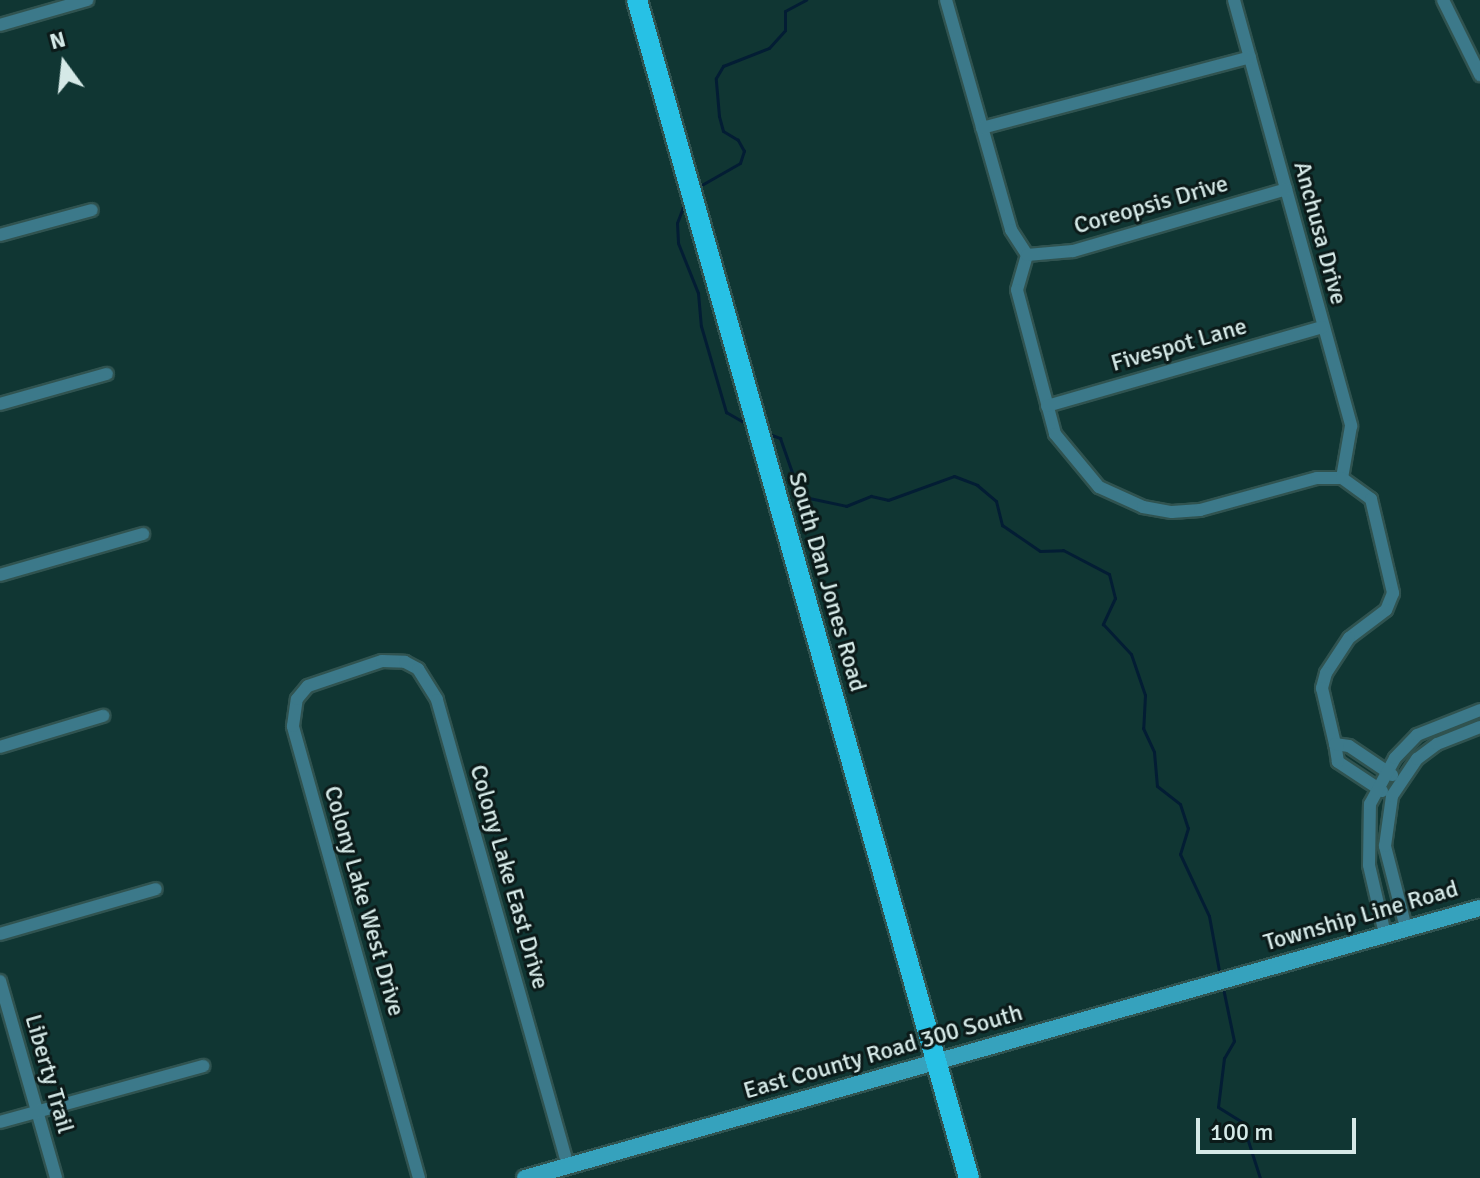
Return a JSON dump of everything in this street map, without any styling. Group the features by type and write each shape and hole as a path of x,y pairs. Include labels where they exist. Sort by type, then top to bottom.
{"main road":[{"name":"South Dan Jones Road","path":"637,0 969,1178"}],"street":[{"path":"0,25 87,0"},
{"path":"946,0 1011,230 1027,255 1017,290 1047,406 1063,449 1099,487 1143,507 1200,510 1317,478 1342,478 1371,499 1393,593 1386,610 1349,638 1326,673 1322,688 1338,762 1392,796"},
{"name":"Anchusa Drive","path":"1234,0 1351,426 1342,478"},
{"path":"1443,0 1480,75"},
{"path":"982,128 1250,57"},
{"name":"Coreopsis Drive","path":"1027,255 1073,251 1286,189"},
{"path":"0,235 92,210"},
{"name":"Fivespot Lane","path":"1047,406 1323,327"},
{"path":"0,404 107,374"},
{"path":"0,575 143,534"},
{"name":"Colony Lake East Drive","path":"353,668 405,662 425,677 437,700 568,1166"},
{"name":"Colony Lake West Drive","path":"353,668 304,689 294,707 293,726 419,1178"},
{"path":"1385,934 1372,877 1367,830 1377,788 1386,771 1417,735 1480,710"},
{"path":"0,747 103,716"},
{"path":"1406,928 1389,872 1386,819 1392,796 1401,780 1437,744 1480,727"},
{"path":"1335,744 1349,746 1401,780"},
{"path":"1372,877 1389,872"},
{"path":"0,934 156,889"},
{"name":"Township Line Road","path":"1255,970 1480,908"},
{"name":"East County Road 300 South","path":"525,1178 1255,970"},
{"name":"Liberty Trail","path":"0,981 56,1178"},
{"path":"0,1122 203,1066"}],"waterway":[{"path":"698,187 740,163 744,151 738,140 723,131 716,78 723,66 769,48 785,30 785,11 806,0"},
{"path":"685,202 677,223 678,243 698,293 701,326 726,412 747,424"},
{"path":"769,434 780,438 794,478 809,498 846,506 871,496 888,500 954,476 977,485 996,501 1002,525 1040,551 1063,550 1109,574 1115,598 1103,624 1131,654 1145,695 1143,728 1154,752 1157,786 1180,804 1188,828 1180,854 1209,916 1220,976"},
{"path":"1223,988 1234,1041 1224,1058 1218,1107 1242,1122 1260,1178"}]}
